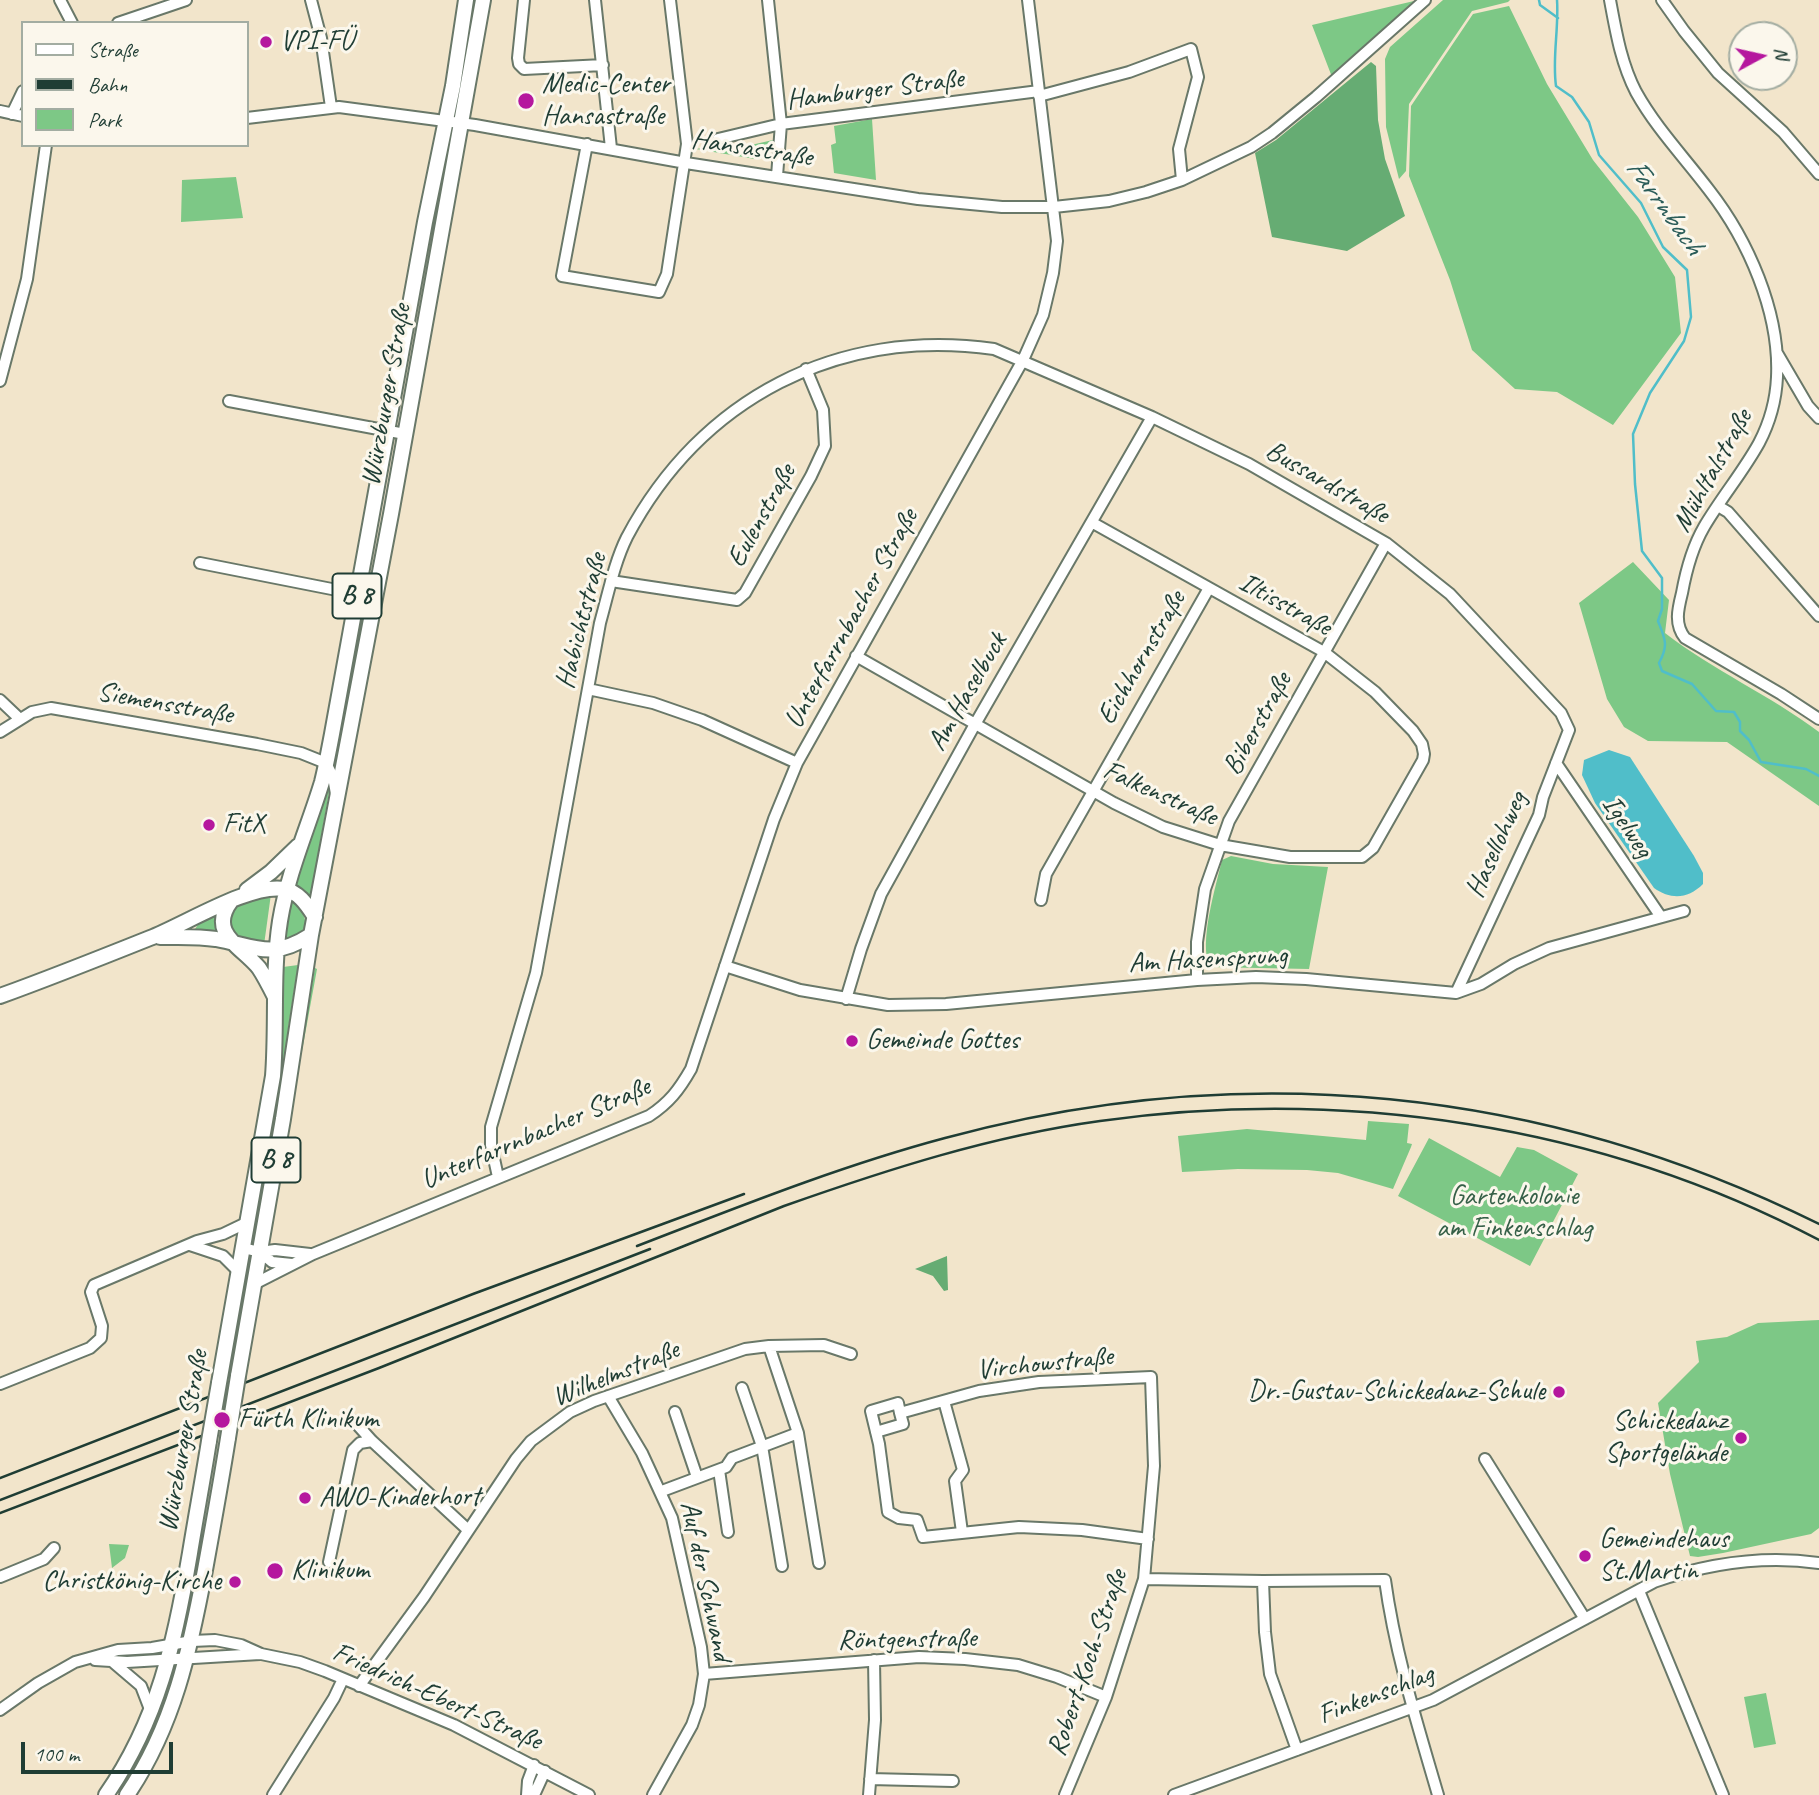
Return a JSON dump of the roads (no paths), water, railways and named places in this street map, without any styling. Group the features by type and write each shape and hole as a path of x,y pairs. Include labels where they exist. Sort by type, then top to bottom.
{"main road":[{"name":"Würzburger Straße","path":"106,1795 136,1749 171,1652 273,1076 277,950 286,889 326,762 466,0"},
{"name":"Würzburger Straße","path":"127,1795 162,1731 175,1700 192,1641 283,1119 311,935 484,0"},
{"path":"275,998 257,966 230,943 223,913 229,902 271,872 299,845"},
{"path":"0,996 152,938 229,902 265,889 286,889 306,902 315,917"},
{"path":"152,938 197,937 261,950 277,950 292,946 311,935"}],"street":[{"path":"60,0 71,21"},
{"path":"124,21 186,0"},
{"path":"311,0 321,38 331,107"},
{"path":"524,0 518,58 524,69 603,65"},
{"path":"595,0 611,148"},
{"path":"587,144 562,276 659,292 667,274 687,144 670,0"},
{"path":"768,0 781,124 777,176"},
{"name":"Unterfarrnbacher Straße","path":"254,1284 313,1254 649,1116 666,1105 677,1093 691,1069 774,819 797,763 1023,360 1049,296 1057,241 1028,0"},
{"path":"1054,207 1110,201 1146,192 1182,180 1251,147 1316,97 1426,0"},
{"name":"Mühltalstraße","path":"1610,0 1619,47 1629,77 1654,121 1722,207 1743,245 1768,308 1777,353 1776,388 1771,416 1749,460 1702,529 1686,576 1677,615 1680,632 1685,638 1819,719"},
{"path":"1662,0 1718,73 1783,132 1819,174"},
{"name":"Hamburger Straße","path":"718,139 781,124 1039,94 1129,72 1191,49 1198,77 1179,149 1182,180"},
{"name":"Hansastraße","path":"248,118 331,107 461,123 686,163 964,204 1054,207"},
{"path":"0,111 18,115"},
{"path":"0,381 27,279 46,147"},
{"name":"Habichtstraße","path":"498,1178 491,1145 491,1127 536,973 600,623 626,540 650,499 676,464 714,427 757,395 806,369 859,353 930,344 994,349 1023,360"},
{"path":"1777,353 1808,406 1819,418"},
{"name":"Bussardstraße","path":"1023,360 1152,417 1249,464 1386,543 1450,594 1561,713"},
{"name":"Eulenstraße","path":"611,581 737,600 745,593 825,446 823,410 806,369"},
{"name":"Würzburger Straße","path":"229,401 387,429"},
{"name":"Am Haselbuck","path":"846,999 881,894 974,726 1152,417"},
{"path":"387,429 405,434"},
{"path":"1717,506 1728,512 1819,616"},
{"name":"Iltisstraße","path":"1093,523 1324,652 1375,692 1413,731 1422,744 1423,760"},
{"name":"Biberstraße","path":"1197,980 1197,942 1205,889 1229,821 1386,543"},
{"path":"200,563 357,594"},
{"name":"Eichhornstraße","path":"1041,900 1046,874 1209,589"},
{"name":"Falkenstraße","path":"856,656 974,726 1092,791 1163,827 1220,845 1290,857 1362,857 1373,848 1423,760"},
{"path":"588,688 653,703 702,720 797,763"},
{"path":"0,700 20,719"},
{"name":"Siemensstraße","path":"0,732 32,712 51,708 257,744 301,753 326,762"},
{"name":"Hasellohweg","path":"1456,993 1539,815 1543,797 1569,730 1561,713"},
{"name":"Würzburger Straße","path":"326,762 333,777 337,799"},
{"name":"Igelweg","path":"1556,763 1661,917"},
{"name":"Am Hasensprung","path":"725,966 800,990 888,1005 946,1004 1197,980 1256,977 1456,993 1481,984 1514,964 1549,948 1684,911"},
{"path":"0,1384 90,1348 101,1338 102,1326 90,1292 94,1285 248,1222"},
{"path":"190,1245 223,1256 239,1272"},
{"path":"243,1248 260,1252 272,1262 293,1264"},
{"name":"Unterfarrnbacher Straße","path":"260,1252 275,1250 313,1254"},
{"name":"Wilhelmstraße","path":"359,1686 424,1597 516,1458 531,1441 570,1412 608,1396 745,1349 824,1345 851,1354"},
{"path":"769,1346 798,1433 819,1563"},
{"name":"Virchowstraße","path":"900,1413 979,1391 1039,1382 1151,1377"},
{"name":"Robert-Koch-Straße","path":"1065,1795 1106,1697 1144,1579 1154,1466 1151,1377"},
{"path":"742,1388 762,1446 782,1566"},
{"name":"Auf der Schwand","path":"608,1396 662,1491 679,1541 701,1647 704,1674 699,1705 692,1725 653,1795"},
{"name":"Virchowstraße","path":"876,1432 903,1424 898,1403 871,1411 888,1512 899,1518 917,1520 923,1537 962,1532 955,1480 963,1470 944,1401"},
{"name":"Auf der Schwand","path":"675,1412 697,1477"},
{"path":"354,1422 467,1529"},
{"name":"Auf der Schwand","path":"662,1491 726,1466 732,1458 798,1433"},
{"path":"329,1562 353,1450 360,1443 372,1441"},
{"path":"1485,1459 1585,1619"},
{"name":"Auf der Schwand","path":"719,1469 728,1532"},
{"path":"962,1532 1019,1527 1056,1528 1149,1539"},
{"path":"0,1577 44,1559 54,1548"},
{"name":"Finkenschlag","path":"1174,1795 1433,1700 1639,1591 1688,1570 1737,1561 1801,1560 1819,1563"},
{"path":"1144,1579 1385,1580 1392,1629 1437,1795"},
{"path":"1263,1581 1270,1674 1297,1750"},
{"path":"1639,1591 1723,1795"},
{"name":"Friedrich-Ebert-Straße","path":"171,1652 192,1641 222,1641 241,1645 261,1654 310,1665 454,1725 589,1795"},
{"path":"0,1710 61,1668 118,1650 171,1652"},
{"path":"88,1659 114,1662 171,1652"},
{"name":"Friedrich-Ebert-Straße","path":"171,1652 187,1658 261,1654"},
{"name":"Röntgenstraße","path":"704,1674 930,1658 1018,1665 1106,1697"},
{"path":"869,1795 875,1720 874,1660"},
{"path":"114,1662 141,1686 151,1712"},
{"path":"273,1795 334,1698 343,1679"},
{"path":"527,1795 528,1781 534,1765"},
{"path":"534,1795 545,1771"},
{"path":"870,1779 953,1781"}],"water":[{"path":"1609,750 1630,757 1694,856 1703,873 1703,884 1691,893 1673,896 1654,888 1595,803 1582,775 1584,760"}],"waterway":[{"name":"Farrnbach","path":"1539,0 1540,5 1558,18"},
{"name":"Farrnbach","path":"1557,0 1556,86 1572,97 1589,122 1599,155 1641,203 1663,247 1687,270 1691,317 1684,341 1650,393 1633,434 1642,551 1662,578 1662,609 1658,621 1665,647 1659,663 1662,671 1692,684 1716,711 1734,712 1740,722 1740,731 1749,740 1761,762 1806,769 1819,776"}],"railway":[{"path":"637,1246 828,1174 945,1138 1057,1113 1168,1098 1279,1093 1390,1099 1499,1115 1608,1141 1714,1178 1819,1224"},
{"path":"0,1513 379,1368 784,1206 939,1156 1059,1127 1192,1112 1285,1109 1377,1113 1469,1124 1559,1142 1648,1168 1735,1200 1819,1240"},
{"path":"0,1478 473,1294 744,1194"},
{"path":"0,1500 650,1249"}],"place":[{"name":"VPI-FÜ","path":"266,42"},
{"name":"Medic-Center Hansastraße","path":"526,101"},
{"name":"FitX","path":"209,825"},
{"name":"Gemeinde Gottes","path":"852,1041"},
{"name":"Dr.-Gustav-Schickedanz-Schule","path":"1559,1392"},
{"name":"Fürth Klinikum","path":"222,1420"},
{"name":"Schickedanz Sportgelände","path":"1741,1438"},
{"name":"AWO-Kinderhort","path":"305,1498"},
{"name":"Gemeindehaus St.Martin","path":"1585,1556"},
{"name":"Klinikum","path":"275,1571"},
{"name":"Christkönig-Kirche","path":"235,1582"}],"park label":[{"name":"Gartenkolonie am Finkenschlag","path":"1514,1213"}]}
